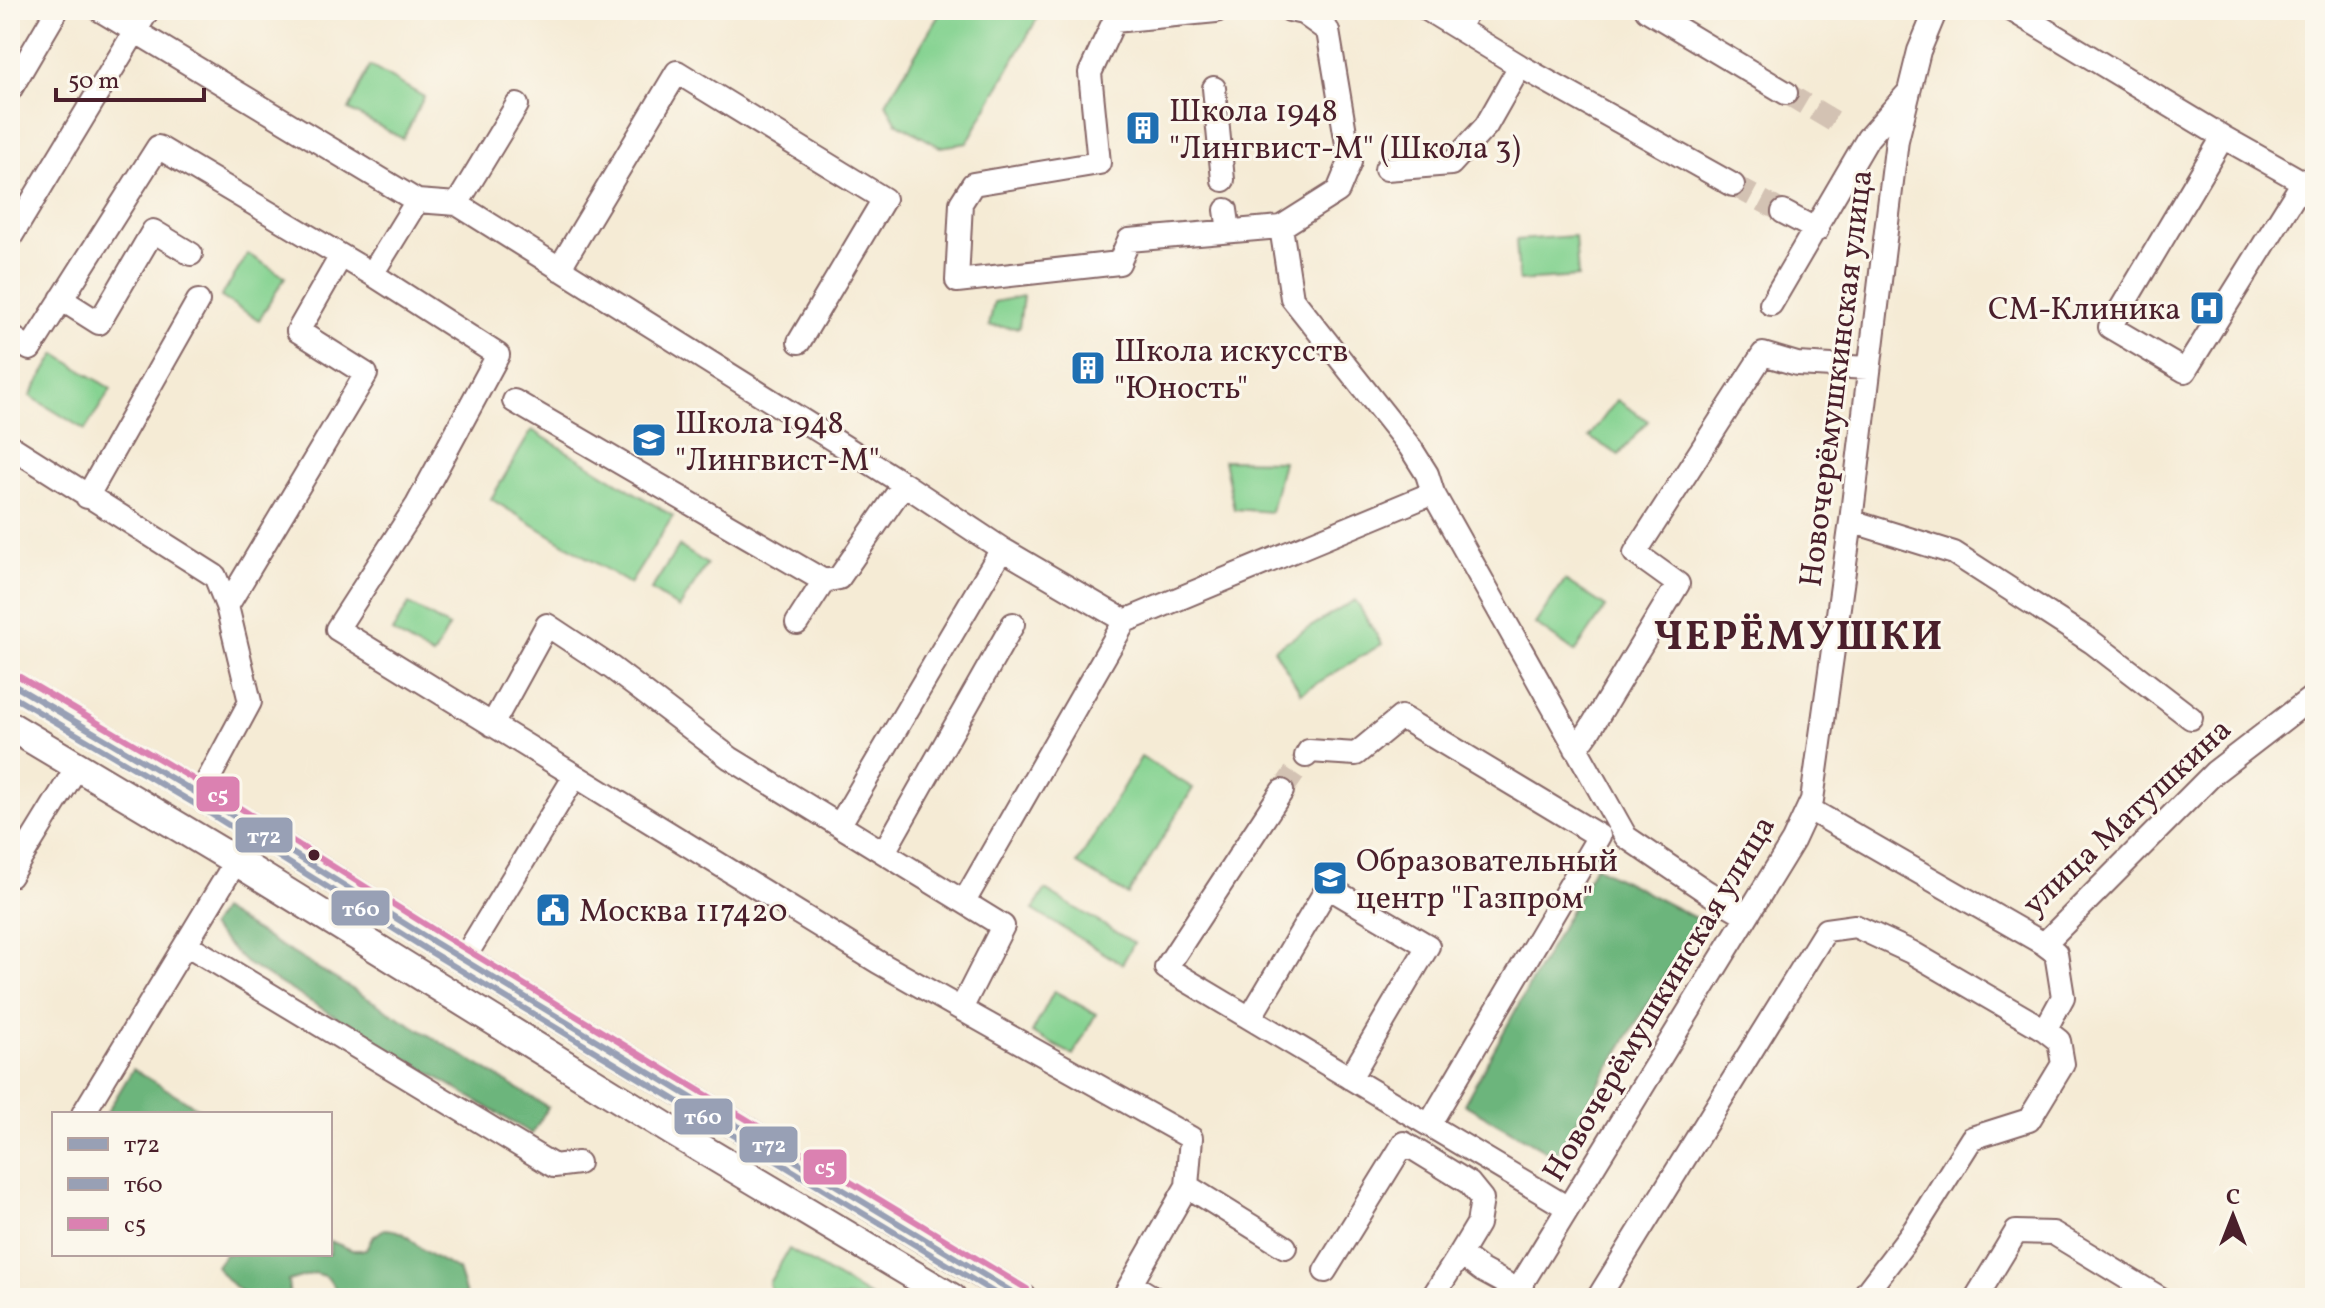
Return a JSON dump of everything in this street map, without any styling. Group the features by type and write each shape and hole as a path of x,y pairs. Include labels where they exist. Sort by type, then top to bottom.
{"main road":[{"path":"10,683 200,795 463,960 1022,1298"},
{"path":"10,726 236,861 672,1131 952,1298"}],"street":[{"path":"10,90 16,65 57,10"},
{"path":"100,10 417,201 457,204 904,484 1002,549 1125,621"},
{"path":"10,238 148,10"},
{"path":"1221,10 1114,21 1090,73 1099,163 973,184 961,203 957,281 1119,263 1129,240 1227,221 1281,227 1338,191 1350,162 1328,31 1303,13 1290,10"},
{"path":"1428,10 1463,19 1520,66 1733,185"},
{"path":"1647,10 1786,93"},
{"name":"Новочерёмушкинская улица","path":"1516,1294 1793,841 1809,809 1818,772 1897,140 1919,51 1936,10"},
{"path":"2012,10 2303,182 2185,371 2110,327 2223,137"},
{"path":"1386,169 1451,164 1486,126 1520,66"},
{"path":"559,269 677,72 884,199 799,342"},
{"path":"1214,88 1223,180"},
{"path":"1771,304 1868,138 1909,91"},
{"path":"457,204 517,105"},
{"path":"10,336 30,349 158,147 372,274 498,355 417,505 337,629 878,962 1191,1138 1187,1186 1127,1291 1154,1298"},
{"path":"372,274 417,201"},
{"path":"1783,212 1817,230"},
{"path":"1281,227 1292,298 1410,447 1427,474 1433,493 1626,837 1746,915"},
{"path":"61,299 99,323 153,231 191,254"},
{"path":"227,606 366,374 298,331 341,256"},
{"path":"87,497 198,301"},
{"path":"1576,749 1678,584 1635,553 1763,354 1797,364 1868,368"},
{"path":"514,401 824,581 839,578 904,484"},
{"path":"10,446 215,576 227,606 250,702 200,795"},
{"path":"965,900 1125,621 1433,493"},
{"path":"1851,521 1954,553 2092,642 2191,718"},
{"path":"840,824 1002,549"},
{"path":"797,623 824,581"},
{"path":"884,852 1013,624"},
{"path":"492,725 547,625 612,668 730,758 1003,926 961,1009"},
{"name":"улица Матушкина","path":"1809,809 2044,944 2215,772 2315,695"},
{"path":"1306,756 1309,751 1356,754 1401,717 1599,836 1429,1125"},
{"path":"10,876 77,767"},
{"path":"463,960 575,776"},
{"path":"1282,791 1166,968 1568,1208"},
{"path":"84,1112 236,861"},
{"path":"1250,1018 1328,887 1428,946 1350,1078"},
{"path":"1598,1298 1826,930 1855,926 1911,952 2045,1030 2059,1041 2063,1064 2029,1120 1972,1138 1914,1230 1862,1298"},
{"path":"186,944 554,1166 578,1163"},
{"path":"2044,944 2056,953 2063,997 2045,1030"},
{"path":"1325,1271 1404,1143 1469,1183 1482,1199 1478,1224 1432,1298"},
{"path":"1187,1186 1285,1247"},
{"path":"1976,1298 2016,1232 2053,1233 2160,1298"},
{"path":"923,1281 939,1279 946,1274 948,1262 940,1250"},
{"path":"1460,1254 1516,1294"}],"green space":[{"path":"942,10 1042,10 967,143 940,147 896,122 886,103"},
{"path":"370,66 424,97 403,139 349,110"},
{"path":"1575,236 1578,277 1519,281 1516,240"},
{"path":"248,254 285,277 259,320 221,297"},
{"path":"1023,296 1019,328 989,326 994,302"},
{"path":"56,354 111,389 85,430 30,396"},
{"path":"1617,400 1648,421 1619,455 1589,437"},
{"path":"532,430 673,516 630,584 491,499"},
{"path":"1224,460 1283,461 1271,512 1234,509"},
{"path":"679,546 707,564 679,608 651,590"},
{"path":"1565,580 1606,607 1575,652 1535,624"},
{"path":"1355,600 1382,644 1301,693 1274,649"},
{"path":"409,604 449,627 433,656 392,632"},
{"path":"1141,757 1193,788 1128,895 1077,864"},
{"path":"1595,866 1699,920 1555,1156 1464,1104"},
{"path":"1045,890 1134,943 1122,964 1033,910"},
{"path":"221,910 548,1107 532,1134 246,963 210,927"},
{"path":"1054,991 1096,1014 1073,1055 1032,1033"},
{"path":"133,1069 205,1112 107,1112"},
{"path":"384,1229 402,1233 427,1253 458,1270 467,1298 412,1298 407,1295 396,1298 342,1298 327,1277 315,1273 288,1281 290,1298 255,1297 240,1291 216,1266 224,1256 332,1256 332,1242 352,1250 366,1250 372,1238"},
{"path":"789,1249 872,1298 797,1298 789,1293 786,1298 773,1298 769,1283"}],"tunnel":[{"path":"1786,93 1835,122"},
{"path":"1733,185 1783,212"},
{"path":"1282,791 1306,756"}],"transit line":[{"name":"с5","path":"15,674 205,786 439,933 1027,1289"},
{"name":"т72","path":"10,683 200,795 434,942 1022,1298"},
{"name":"т60","path":"10,695 195,804 429,951 1003,1298"}],"place":[{"name":"Школа 1948 \"Лингвист-М\" (Школа 3)","path":"1143,128"},
{"name":"СМ-Клиника","path":"2207,308"},
{"name":"Школа искусств \"Юность\"","path":"1088,368"},
{"name":"Школа 1948 \"Лингвист-М\"","path":"649,440"},
{"name":"Образовательный центр \"Газпром\"","path":"1330,878"},
{"name":"Москва 117420","path":"553,910"}],"district":[{"name":"ЧЕРЁМУШКИ","path":"1799,635"}]}
